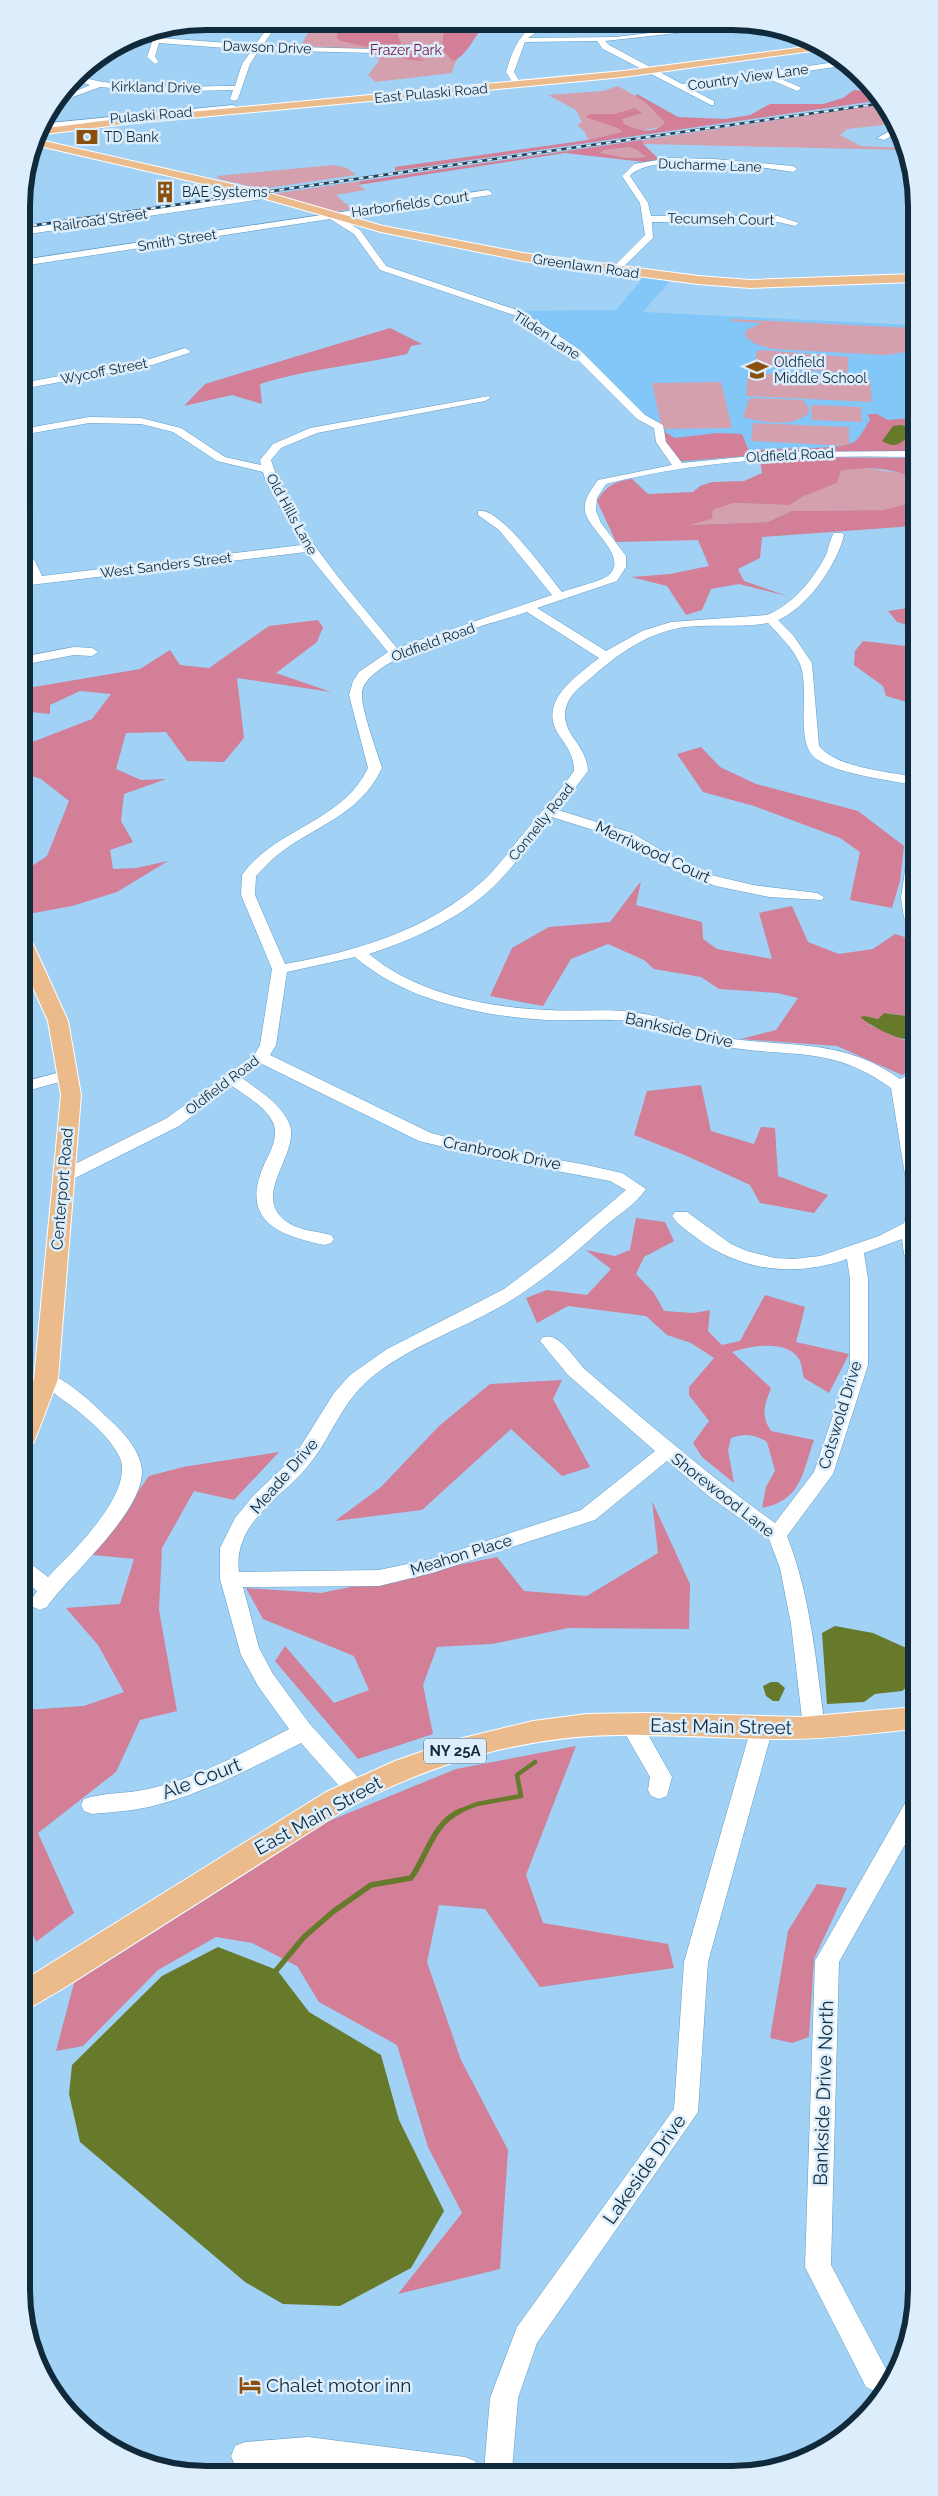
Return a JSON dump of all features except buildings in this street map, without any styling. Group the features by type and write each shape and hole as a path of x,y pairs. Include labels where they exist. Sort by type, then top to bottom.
{"main road":[{"name":"East Pulaski Road","path":"46,132 234,109 651,71 811,49"},
{"name":"Greenlawn Road","path":"41,143 262,194 381,229 483,250 615,270 750,284 908,278"},
{"path":"357,232 381,229"},
{"name":"Centerport Road","path":"30,959 58,1021 71,1095 46,1379 30,1421"},
{"name":"East Main Street","path":"30,1992 93,1955 215,1874 356,1790 439,1756 491,1741 558,1728 630,1723 762,1728 814,1727 908,1719"}],"street":[{"path":"234,109 238,88 246,64 270,30"},
{"path":"518,84 510,72 523,40 527,33 533,30"},
{"path":"523,40 600,40 694,30"},
{"name":"Dawson Drive","path":"165,35 258,47 372,51"},
{"path":"155,62 151,57 158,37"},
{"path":"600,40 606,47 711,103"},
{"name":"Country View Lane","path":"680,87 836,64"},
{"path":"766,74 797,89"},
{"name":"Kirkland Drive","path":"82,80 98,85 126,88 238,88"},
{"path":"70,95 98,85"},
{"name":"Pulaski Road","path":"49,126 234,109"},
{"path":"881,138 892,132"},
{"name":"Ducharme Lane","path":"615,270 647,240 650,232 644,203 626,176 638,166 678,160 793,169"},
{"name":"Harborfields Court","path":"332,216 361,210 418,204 488,193"},
{"name":"Railroad Street","path":"30,231 128,220 262,194"},
{"name":"Tilden Lane","path":"332,216 357,232 383,268 520,314 576,352 641,417 659,427 661,442 679,466"},
{"name":"Smith Street","path":"30,261 149,239 332,216"},
{"name":"Tecumseh Court","path":"648,219 778,220 795,223"},
{"name":"Wycoff Street","path":"30,385 152,362 184,351"},
{"name":"Old Hills Lane","path":"395,653 309,548 266,469 265,460 277,446 314,430 485,398"},
{"path":"30,431 89,420 125,420 154,424 186,434 221,459 266,469"},
{"name":"Oldfield Road","path":"63,1177 173,1122 261,1057 268,1045 280,969 264,928 248,895 249,875 271,853 340,811 368,783 375,768 356,704 356,685 376,663 395,653 613,578 621,571 620,554 591,516 591,498 596,488 602,482 679,466 787,453 908,454"},
{"path":"482,513 503,528 560,597"},
{"name":"Connelly Road","path":"280,969 333,961 360,954 435,921 474,896 503,868 581,771 582,761 579,751 561,730 558,718 564,696 605,656 618,646 635,638 683,623 771,619 795,605 829,563 835,552 838,536"},
{"name":"West Sanders Street","path":"30,581 309,548"},
{"path":"30,562 38,580"},
{"path":"529,608 605,656"},
{"path":"771,619 789,638 806,663 810,696 812,746 821,757 838,765 908,780"},
{"path":"30,658 74,650 92,652"},
{"name":"Merriwood Court","path":"549,812 615,832 636,841 687,871 710,880 760,892 817,897"},
{"name":"Bankside Drive","path":"360,954 384,972 400,980 470,1004 512,1012 545,1015 638,1017 733,1044 806,1048 835,1053 857,1059 881,1070 900,1086"},
{"name":"Cranbrook Drive","path":"261,1057 425,1137 493,1154 582,1169 616,1177 637,1189"},
{"path":"30,1085 68,1075"},
{"path":"233,1079 270,1110 280,1123 284,1134 281,1149 265,1186 265,1203 273,1218 289,1231 325,1239"},
{"path":"908,1081 900,1086 908,1140"},
{"name":"Meade Drive","path":"356,1790 282,1705 254,1660 230,1580 230,1548 242,1525 259,1502 299,1463 313,1446 338,1402 356,1379 412,1342 483,1309 511,1292 552,1262 637,1189"},
{"path":"681,1216 702,1235 744,1258 791,1265 813,1263 881,1243 908,1228"},
{"name":"Cotswold Drive","path":"776,1535 823,1474 859,1365 859,1279 855,1251"},
{"name":"Shorewood Lane","path":"549,1341 575,1372 667,1451 717,1492 776,1535 790,1568 802,1624 814,1727"},
{"path":"30,1577 45,1595 122,1503 133,1471 128,1455 120,1442 79,1402 46,1379"},
{"name":"Meahon Place","path":"230,1580 348,1580 379,1578 432,1566 588,1515 607,1502 667,1451"},
{"path":"630,1723 661,1777 659,1790"},
{"name":"Lakeside Drive","path":"498,2466 504,2398 526,2336 686,2112 696,1962 762,1728"},
{"name":"Ale Court","path":"92,1805 147,1798 174,1791 230,1769 304,1732"},
{"name":"Bankside Drive North","path":"882,2381 876,2378 818,2267 827,1961 908,1818"},
{"path":"245,2456 308,2451 426,2466"}],"shaded area":[{"name":"Oldfield Middle School","path":"644,277 671,280 643,312 908,325 908,452 813,450 742,455 681,463 661,426 646,418 581,351 517,311 616,310"},
{"path":"902,425 908,427 908,437 896,445 882,441 893,426"},
{"path":"884,1013 908,1016 908,1040 886,1033 860,1017 865,1016 878,1019"},
{"path":"835,1626 873,1633 908,1649 908,1686 902,1691 875,1694 864,1702 827,1704 822,1633"},
{"path":"771,1682 778,1682 785,1688 779,1701 773,1701 766,1696 763,1686"},
{"path":"218,1947 277,1970 309,2012 381,2055 399,2120 444,2211 411,2268 340,2306 283,2304 245,2282 80,2142 69,2094 72,2065 162,1976"}],"green space":[{"name":"Frazer Park","path":"310,30 480,30 457,59 452,73 375,82 368,75 379,61 373,50 300,47"},
{"path":"338,30 398,30 404,47 413,55 425,61 410,60 373,48 341,41 337,38"},
{"path":"445,30 481,30 464,53 453,61 440,47"},
{"path":"618,86 645,101 665,122 661,127 588,140 585,132 577,125 582,122 576,110 548,95 603,91"},
{"path":"854,90 865,91 873,101 395,171 395,167 588,140 623,132 618,128 585,117 590,114 615,114 635,108 642,113 622,119 624,124 645,130 656,129 661,126 665,122 648,105 636,97 637,94 678,117 725,119 750,115 770,104 823,104 843,98"},
{"path":"876,105 887,124 847,129 840,135 861,146 899,148 899,150 643,144 642,140"},
{"path":"642,140 643,144 661,161 644,162 565,153 358,185 361,181","holes":["629,147 646,157 627,158 600,153 604,150"]},
{"path":"629,147 646,157 627,158 600,153 604,150"},
{"path":"333,165 347,168 356,175 261,189 219,179 217,176"},
{"path":"361,181 358,185 366,190 336,195 352,209 333,212 271,194"},
{"path":"731,319 908,328 908,352 885,355 773,349 755,344 745,336 746,330 762,323 731,321"},
{"path":"390,328 422,344 411,346 407,354 315,371 260,384 262,404 232,395 184,406 205,384"},
{"path":"757,351 849,357 847,373 754,366"},
{"path":"748,373 870,379 872,402 746,396"},
{"path":"721,382 732,428 662,429 652,383"},
{"path":"749,399 803,400 809,409 808,414 793,421 776,423 743,417"},
{"path":"811,405 861,407 862,422 812,420"},
{"path":"868,414 877,414 888,420 908,418 908,427 902,425 884,437 908,436 908,450 906,452 812,451 672,462 655,440 656,431 665,432 675,438 717,433 742,434 749,451 835,447 854,442 870,420"},
{"path":"753,423 849,427 849,446 751,441"},
{"path":"801,457 908,458 908,476 878,469 841,471 837,483 802,497 790,505 733,503 713,510 712,519 689,525 768,522 791,511 883,510 908,504 908,526 762,537 760,558 738,569 744,581 787,596 739,584 711,589 702,610 686,615 667,586 631,577 670,574 709,566 698,540 616,542 597,501 604,491 616,483 632,479 648,494 693,492 700,486 712,482 744,481 762,473 760,460"},
{"path":"859,467 906,474 908,475 908,504 883,510 791,511 768,522 686,525 712,519 713,510 733,503 790,505 802,497 837,483 841,471"},
{"path":"908,608 908,625 897,622 888,611"},
{"path":"318,620 323,627 317,642 276,673 331,692 237,678 244,738 224,762 187,761 166,732 126,733 116,769 141,780 166,779 124,794 121,821 133,842 110,850 113,869 136,868 168,861 117,892 72,906 30,914 30,867 47,856 69,801 41,779 30,775 30,743 92,719 111,694 80,691 50,705 50,714 30,712 30,688 140,669 170,650 180,665 209,668 269,626"},
{"path":"863,641 908,646 908,702 886,696 883,686 854,665 855,651"},
{"path":"701,747 720,767 756,784 858,811 904,846 900,881 892,908 850,900 860,852 840,838 754,806 703,792 677,754"},
{"path":"641,881 636,905 702,922 703,939 717,949 772,959 759,913 792,906 808,942 839,954 873,949 895,934 908,938 908,1016 885,1013 878,1019 865,1016 870,1025 908,1041 908,1071 902,1075 837,1046 741,1039 776,1030 798,998 777,993 719,989 701,977 654,969 644,960 608,944 571,959 543,1006 490,996 512,948 549,927 610,922"},
{"path":"701,1085 711,1131 754,1144 761,1127 775,1128 778,1176 828,1195 814,1213 760,1203 750,1185 687,1156 634,1135 647,1091"},
{"path":"636,1218 665,1222 674,1241 644,1257 636,1274 654,1293 664,1311 694,1313 710,1310 708,1331 722,1345 740,1341 765,1295 805,1307 796,1342 849,1354 829,1393 804,1378 799,1359 786,1349 777,1346 758,1346 732,1352 771,1388 765,1405 765,1414 771,1431 814,1440 799,1483 785,1499 762,1508 766,1487 775,1471 767,1442 749,1435 731,1438 728,1450 734,1483 702,1457 693,1443 709,1421 689,1395 689,1387 714,1358 691,1343 667,1335 646,1316 568,1306 537,1323 526,1298 547,1290 587,1295 611,1269 586,1250 615,1256 630,1250"},
{"path":"562,1380 553,1399 590,1467 562,1476 511,1429 422,1510 335,1521 381,1487 439,1426 490,1384"},
{"path":"279,1452 234,1500 194,1491 162,1548 159,1610 177,1711 140,1720 116,1772 38,1833 74,1913 36,1942 30,1928 30,1710 84,1706 124,1692 98,1645 66,1608 120,1604 134,1559 93,1555 149,1476 183,1467"},
{"path":"652,1501 690,1584 689,1629 568,1628 492,1644 437,1647 423,1685 433,1734 358,1759 275,1661 285,1646 334,1703 369,1690 354,1656 263,1619 246,1588 321,1593 497,1557 524,1591 587,1596 658,1553"},
{"path":"576,1746 526,1875 543,1923 668,1944 674,1968 540,1987 485,1909 439,1905 427,1962 461,2060 508,2150 500,2269 398,2294 462,2213 428,2147 397,2045 319,2002 297,1966 252,1943 216,1937 158,1970 83,2046 56,2051 74,1983 329,1821 456,1769"},
{"path":"817,1884 847,1888 814,1959 809,2037 792,2043 770,2038 788,1931"}],"waterway":[{"path":"457,1812 477,1804 521,1796 517,1775 535,1762"},
{"path":"274,1973 304,1937 334,1911 371,1885 411,1878 443,1823 460,1811"}],"railway":[{"path":"30,226 875,104"}],"place":[{"name":"TD Bank","path":"87,137"},
{"name":"BAE Systems","path":"165,192"},
{"name":"Oldfield Middle School","path":"757,370"},
{"name":"Chalet motor inn","path":"250,2385"}]}
